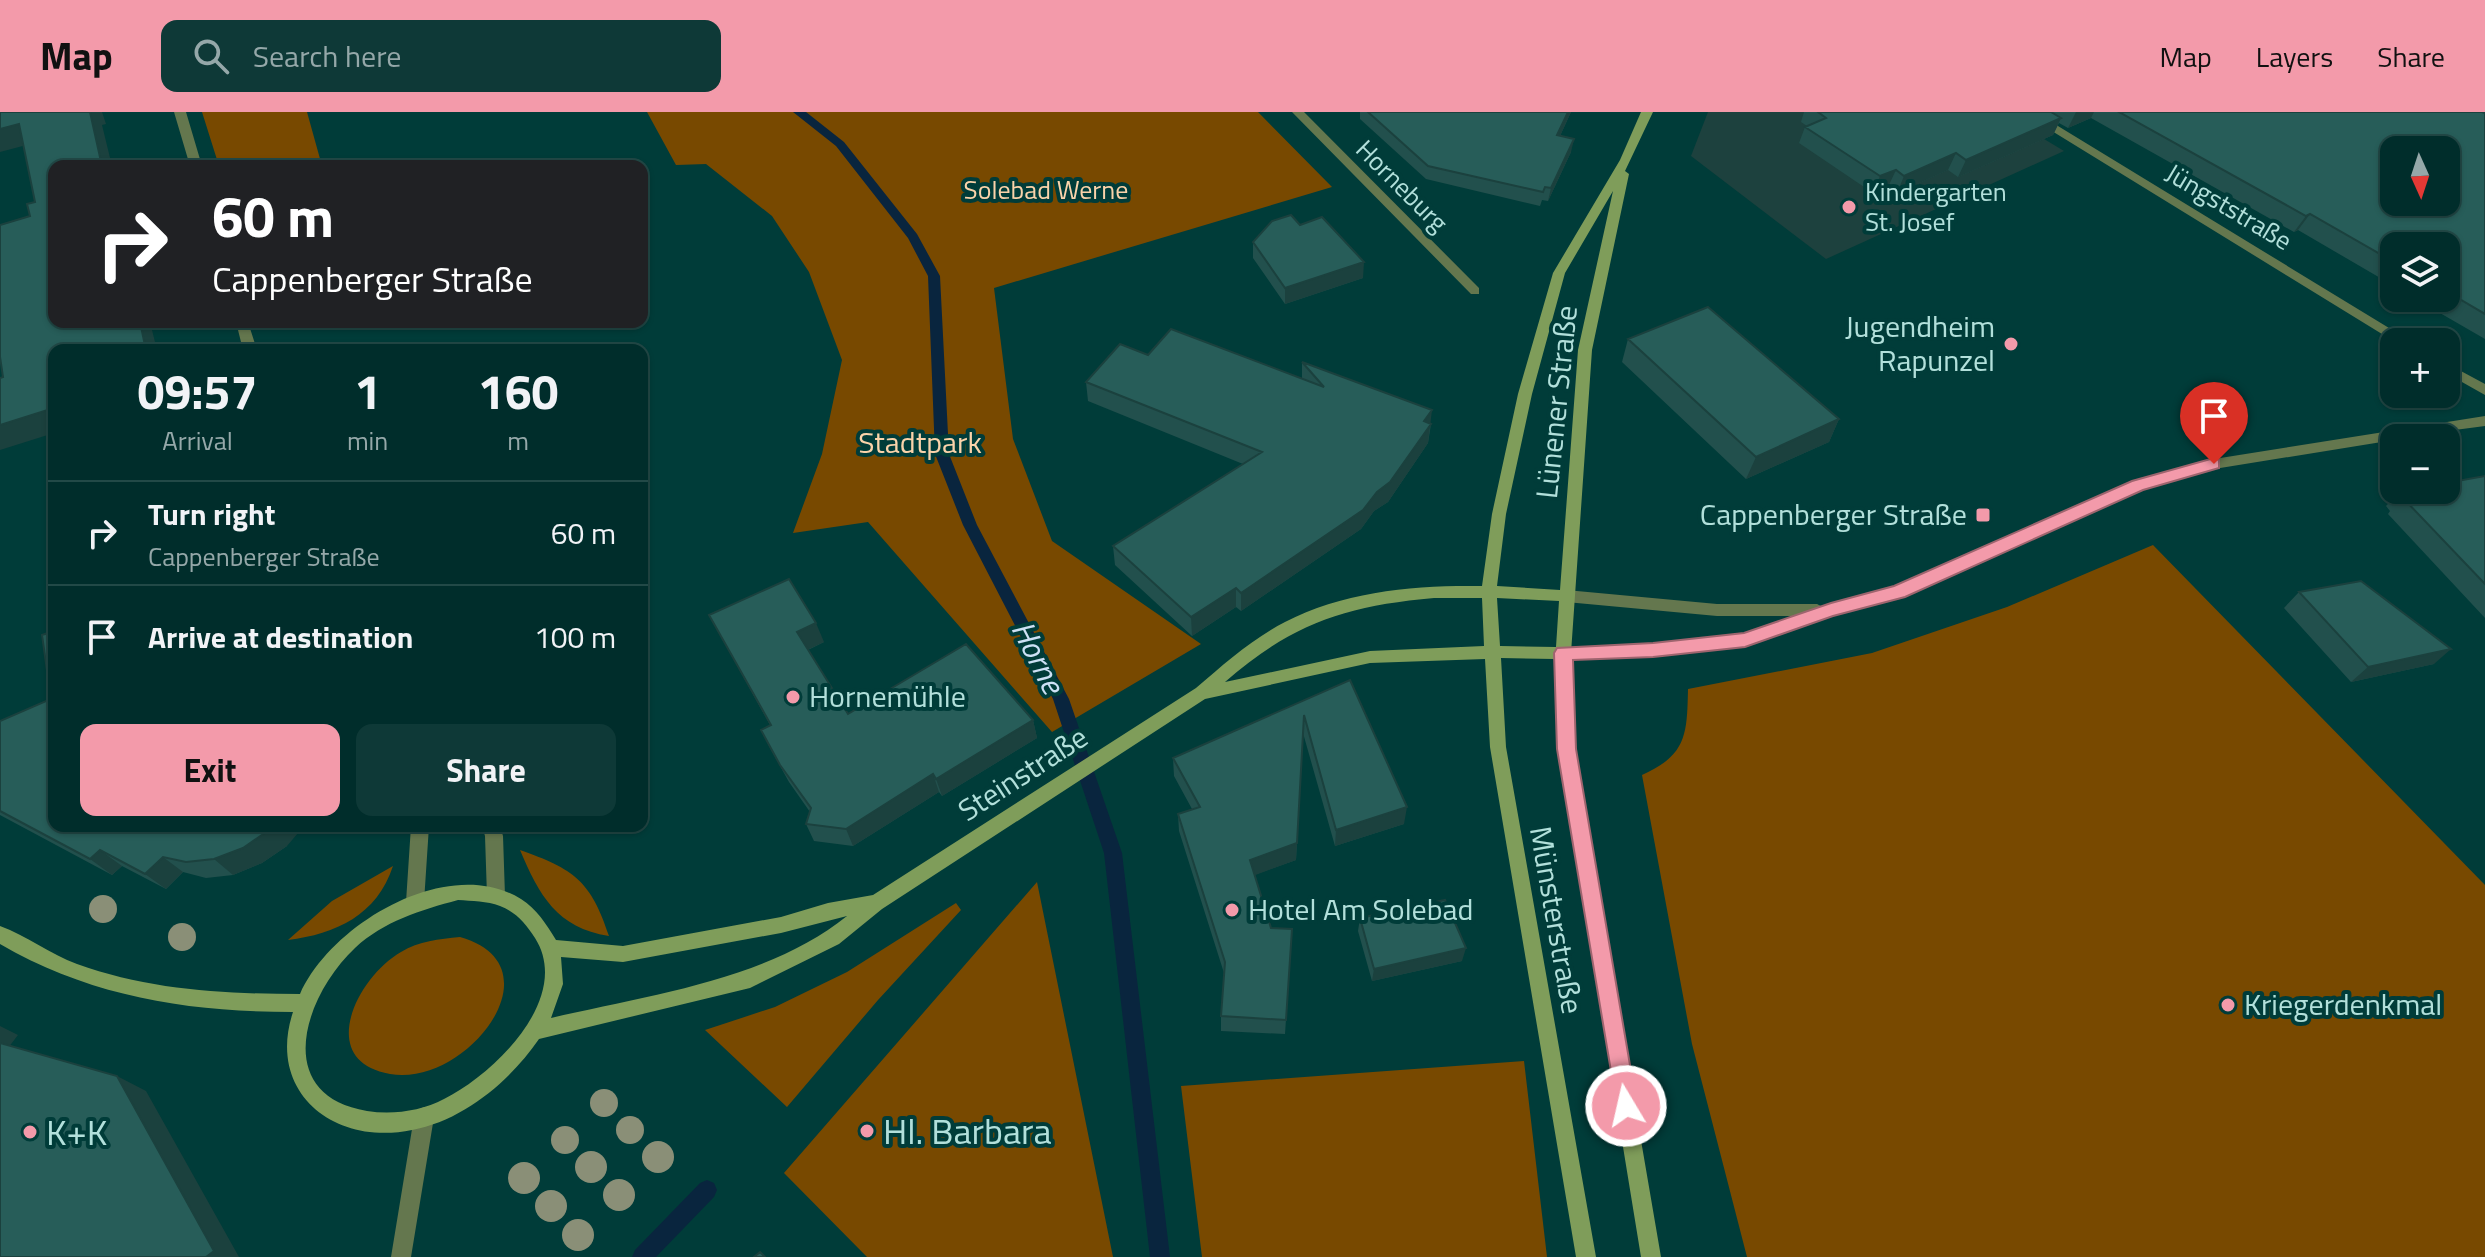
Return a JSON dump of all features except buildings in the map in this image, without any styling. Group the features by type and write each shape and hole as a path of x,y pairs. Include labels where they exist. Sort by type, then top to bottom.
{"main road":[{"name":"Lünener Straße","path":"1489,590 1499,514 1525,394 1559,273 1626,160 1647,112"},
{"name":"Lünener Straße","path":"1563,653 1585,350 1626,160"},
{"name":"Steinstraße","path":"536,1031 750,979 833,938 876,903 1146,730 1202,693 1237,662 1305,620 1390,596 1489,590 1566,596"},
{"name":"Münsterstraße","path":"1489,590 1498,747 1586,1257"},
{"name":"Steinstraße","path":"1202,693 1370,657 1492,652 1563,653"},
{"name":"Münsterstraße","path":"1563,653 1566,749 1651,1257"},
{"path":"458,892 496,896 523,910 544,928 552,948 554,970 550,999 536,1031 507,1067 468,1097 424,1117 382,1123 345,1117 316,1099 299,1072 296,1038 304,1003 323,970 349,942 380,918 415,902 458,892"},
{"name":"Steinstraße","path":"552,948 623,954 781,925 828,911 876,903"},
{"path":"0,934 31,954 138,992 233,1004 304,1003"}],"street":[{"path":"180,112 194,160"},
{"name":"Horneburg","path":"1298,112 1475,291"},
{"name":"Jüngststraße","path":"2027,112 2382,328"},
{"path":"2460,375 2485,390"},
{"path":"1563,653 1653,650 1745,640 1831,610 1898,592 2138,485 2214,464 2485,421"},
{"path":"1566,596 1717,610 1831,610"},
{"path":"415,902 420,832"},
{"path":"493,832 496,896"},
{"path":"401,1257 424,1117"}],"shaded area":[{"name":"Kindergarten St. Josef","path":"1708,112 1999,112 2064,151 1826,259 1691,156"}],"green space":[{"path":"202,112 307,112 320,160 217,160"},
{"name":"Stadtpark","path":"647,112 1258,112 1332,187 994,288 1013,439 1052,541 1201,644 1052,732 868,522 793,533 822,454 842,360 809,272 772,216 706,164 676,165"},
{"path":"2153,545 2485,885 2485,1257 1747,1257 1692,1044 1642,775 1668,759 1682,741 1687,719 1688,689 1872,653 2007,607"},
{"path":"520,850 554,864 578,880 595,902 609,936 576,926 552,907"},
{"path":"393,866 377,897 352,919 322,933 288,940 332,901"},
{"path":"1037,882 1113,1257 867,1257 784,1173"},
{"path":"956,903 961,910 878,1000 787,1107 705,1030 775,1007 847,972"},
{"path":"460,937 489,952 503,973 502,997 491,1022 472,1044 447,1063 419,1073 390,1074 367,1066 354,1053 349,1036 358,998 370,980 385,964 408,948 429,941"},
{"path":"1524,1061 1547,1257 1202,1257 1181,1086"}],"waterway":[{"name":"Horne","path":"799,112 840,144 913,237 934,276 942,454 970,525 1061,699 1113,853 1160,1257"},
{"path":"642,1257 707,1190"}],"place":[{"name":"Kindergarten St. Josef","path":"1849,207"},
{"name":"Jugendheim Rapunzel","path":"2011,344"},
{"name":"Cappenberger Straße","path":"1983,515"},
{"name":"Hornemühle","path":"793,697"},
{"name":"Hotel Am Solebad","path":"1232,910"},
{"name":"Kriegerdenkmal","path":"2228,1005"},
{"name":"Hl. Barbara","path":"867,1131"},
{"name":"K+K","path":"30,1132"}],"route":[{"path":"1626,1106 1566,749 1563,653 1653,650 1745,640 1831,610 1898,592 2138,485 2214,464"}],"park label":[{"name":"Solebad Werne","path":"1046,190"}]}
